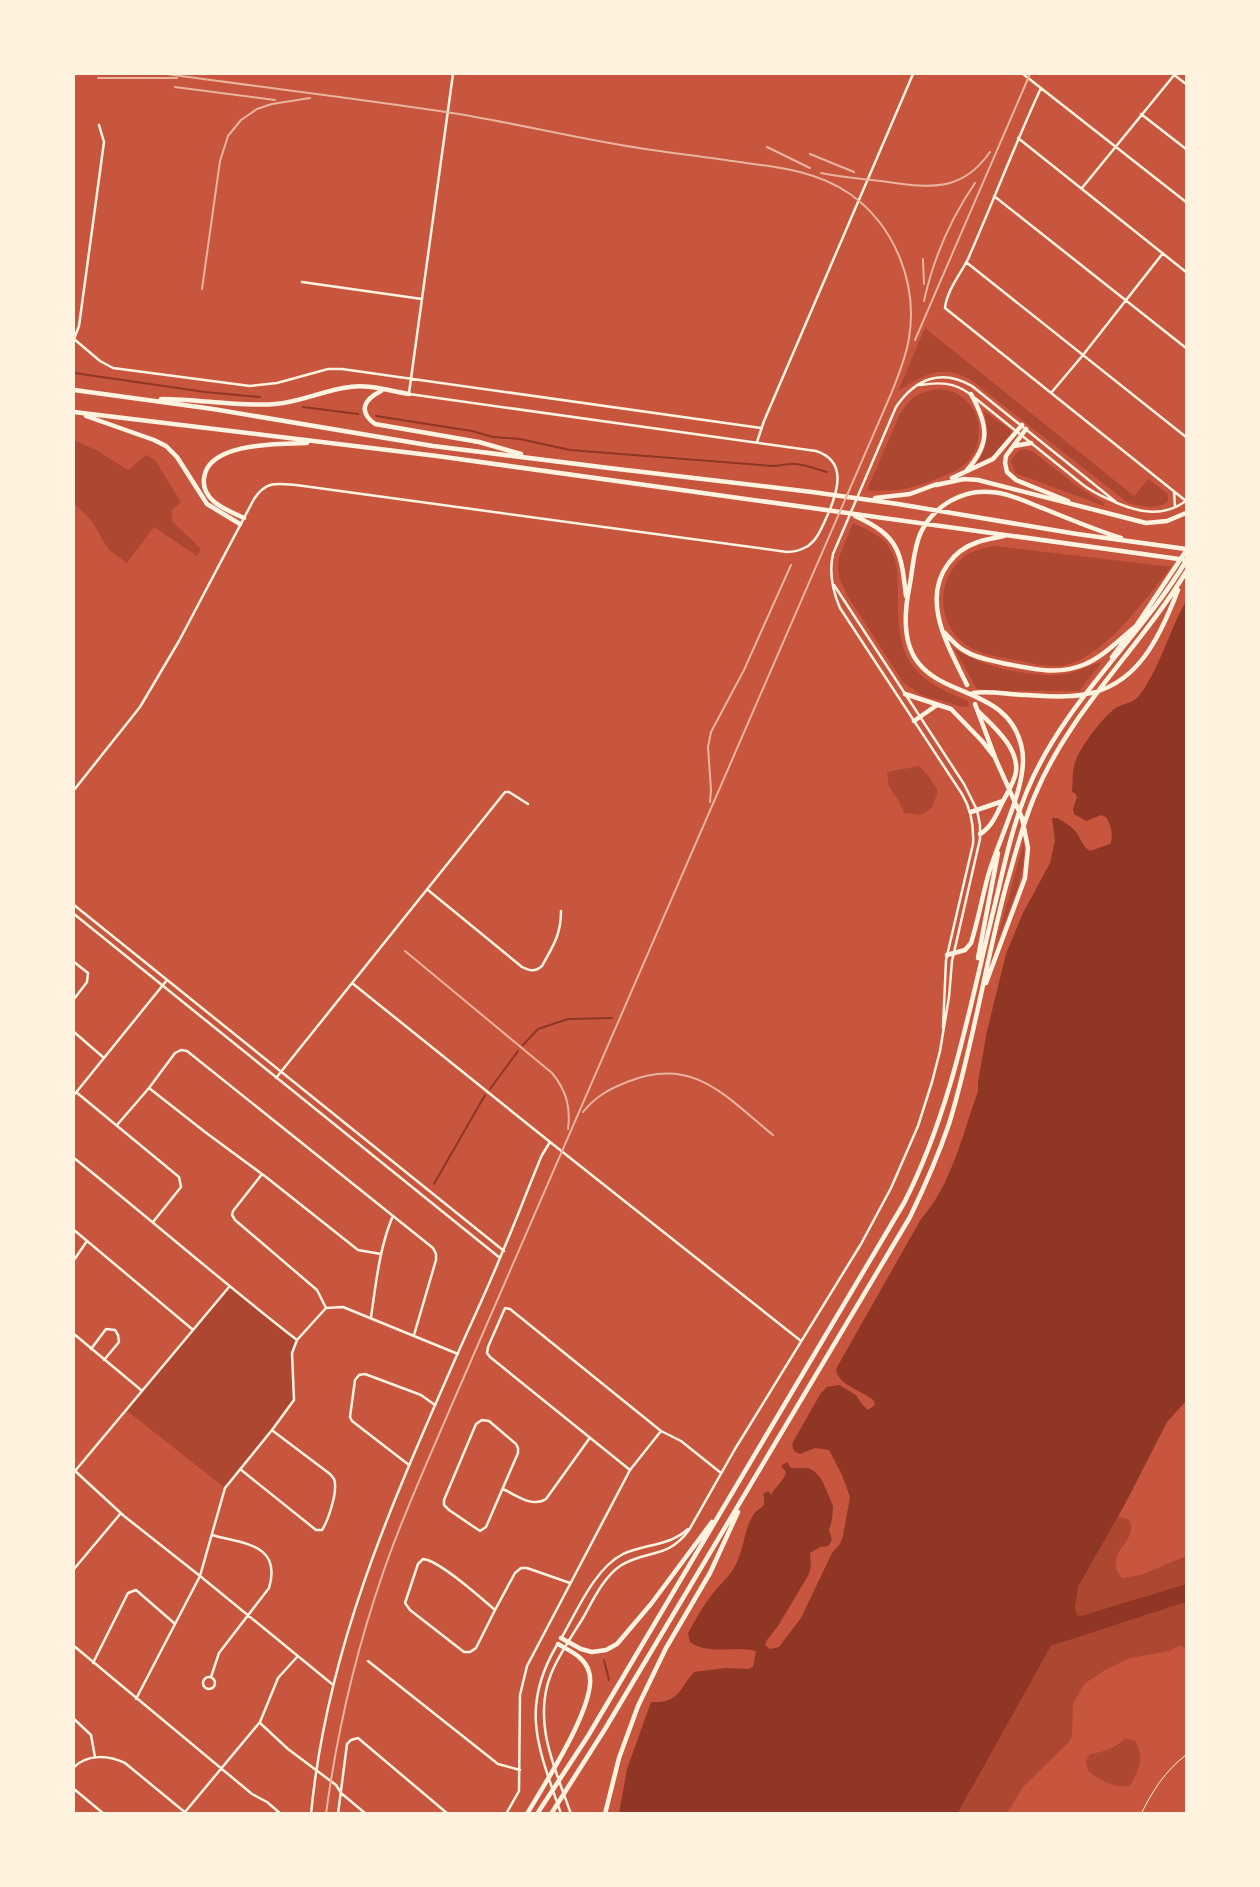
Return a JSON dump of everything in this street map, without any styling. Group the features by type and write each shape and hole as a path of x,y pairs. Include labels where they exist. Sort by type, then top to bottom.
{"highway":[{"path":"144,400 181,399 269,405 363,386 409,394"},
{"path":"74,390 250,415 433,446 829,494 1186,550 1136,626 1078,702 1048,748 1021,805 943,1111 910,1192 880,1247 584,1742 537,1814"},
{"path":"382,390 370,397 365,405 368,418 377,425 479,442 535,458"},
{"path":"964,474 979,454 984,437 982,417 971,394"},
{"path":"74,412 322,442 1186,560 1141,627 1078,702"},
{"path":"74,412 164,444 177,457 207,504 240,524"},
{"path":"863,499 910,494 964,474 993,459 1024,427"},
{"path":"1019,433 1005,463 1006,470 1012,477 1082,506"},
{"path":"244,518 218,505 207,494 204,477 214,459 253,447 322,442"},
{"path":"1013,446 1031,443"},
{"path":"936,485 964,479 978,480 1149,523 1167,521 1186,513"},
{"path":"954,951 967,949 971,943 988,874 1023,776 1024,761 1017,732 1008,719 994,706 972,693 939,681 919,663 911,650 906,634 907,601 916,547 923,529 938,510 954,499 966,494 988,491 1007,494 1135,542"},
{"path":"856,515 880,529 895,545 903,565 907,601"},
{"path":"967,685 939,618 936,600 938,584 943,570 967,547 980,541 1009,536"},
{"path":"972,693 1062,696 1090,694 1118,682 1134,670 1147,655 1168,617 1186,572"},
{"path":"551,1814 591,1753 890,1254 920,1196 950,1121 1017,846 1043,776 1077,719 1181,582"},
{"path":"945,633 961,649 975,656 1049,671 1072,668 1092,661 1136,626"},
{"path":"905,694 947,707 996,760"},
{"path":"914,721 938,704"},
{"path":"975,704 1028,840 1025,878 980,998"},
{"path":"979,711 1006,742 1014,757 1015,775 986,830 980,834"},
{"path":"971,812 1003,801"},
{"path":"968,1012 1001,839"},
{"path":"605,1814 616,1769 638,1706 666,1648 719,1555 746,1494"},
{"path":"560,1641 596,1652 610,1649 621,1641 727,1502"},
{"path":"527,1814 562,1753 589,1693 591,1679 587,1666 567,1645"}],"street":[{"path":"74,790 140,707 240,524 265,486 278,483 296,485 783,552 802,549 817,536 834,499 838,483 835,466 827,455 816,451 409,394 453,74"},
{"path":"757,442 913,74"},
{"path":"1023,74 1186,202"},
{"path":"1081,188 1174,74 1186,84"},
{"path":"917,386 946,383 971,394 1099,496 1130,509 1150,513 1174,508 1186,501 945,308 954,282 966,262 1041,88"},
{"path":"1141,114 1186,149"},
{"path":"99,125 104,142 79,326 74,339 100,361 116,368 240,386 273,384 336,368 761,428"},
{"path":"1018,138 1186,272"},
{"path":"994,196 1186,348"},
{"path":"1051,393 1163,253"},
{"path":"966,262 1186,437"},
{"path":"302,282 422,299"},
{"path":"571,1814 544,1729 544,1704 550,1678 606,1579 631,1560 660,1553 671,1547 685,1536 693,1524 721,1473 861,1244 891,1188 921,1118 943,1041 951,968 973,844 971,812 965,798 842,611 836,599 831,571 833,554 896,407 906,394 936,376 948,376 974,387 1116,502"},
{"path":"1174,492 1174,508"},
{"path":"834,586 968,791 977,810 980,834 978,851 954,951"},
{"path":"276,1078 505,792 528,804"},
{"path":"428,890 528,970 542,966 558,937 561,911"},
{"path":"74,905 503,1251"},
{"path":"74,914 500,1258"},
{"path":"74,962 88,973 87,982 74,999"},
{"path":"153,1222 181,1187 179,1177 75,1094 167,981"},
{"path":"352,983 801,1340"},
{"path":"190,1008 194,1002"},
{"path":"74,1032 104,1058"},
{"path":"117,1125 176,1053 187,1051 433,1248 436,1260 414,1335"},
{"path":"149,1088 358,1250 381,1254"},
{"path":"310,1105 315,1099"},
{"path":"324,1117 329,1111"},
{"path":"347,1135 353,1129"},
{"path":"311,1814 315,1771 332,1684 362,1583 409,1465 550,1142"},
{"path":"381,1163 386,1157"},
{"path":"74,1158 297,1340"},
{"path":"262,1174 233,1211 235,1220 317,1290 326,1308"},
{"path":"414,1189 419,1183"},
{"path":"429,1201 434,1195"},
{"path":"371,1317 381,1254 393,1217"},
{"path":"74,1230 192,1329"},
{"path":"74,1260 87,1241"},
{"path":"229,1287 74,1470 121,1513 332,1684"},
{"path":"136,1699 200,1576 225,1488 294,1401 292,1353 297,1340 326,1308 343,1307 458,1354"},
{"path":"630,1470 490,1357 487,1353 488,1347 504,1310 509,1308 661,1431 681,1441 721,1473"},
{"path":"91,1349 106,1329 115,1330 119,1342 104,1360"},
{"path":"74,1334 142,1391"},
{"path":"409,1465 352,1421 350,1417 355,1380 359,1375 365,1374 421,1395 435,1405"},
{"path":"482,1420 489,1421 518,1448 503,1489 484,1530 471,1527 444,1505 476,1424 482,1420"},
{"path":"240,1469 316,1530 322,1530 328,1519 335,1480 272,1430"},
{"path":"506,1814 519,1790 520,1695 527,1666 630,1470 661,1431"},
{"path":"503,1489 534,1503 540,1503 545,1500 589,1439"},
{"path":"74,1569 121,1513"},
{"path":"561,1814 536,1736 535,1704 543,1671 598,1576 609,1563 630,1552 674,1539 693,1524"},
{"path":"211,1677 219,1653 269,1588 273,1576 270,1559 264,1552 256,1547 212,1535"},
{"path":"495,1610 440,1567 423,1559 418,1564 405,1603 464,1652 470,1652 476,1648 515,1573 521,1568 570,1583"},
{"path":"93,1663 128,1593 132,1590 136,1590 175,1624"},
{"path":"74,1646 252,1794 281,1814"},
{"path":"74,1767 95,1757 114,1758 125,1763 186,1813 260,1722 278,1678 297,1656"},
{"path":"368,1661 498,1764 520,1770"},
{"path":"74,1719 91,1735 95,1757"},
{"path":"260,1722 366,1814"},
{"path":"338,1814 347,1744 358,1738 448,1814"},
{"path":"74,1789 104,1814"}],"lane":[{"path":"1141,1814 1160,1779 1186,1755"}],"shaded area":[{"path":"925,328 1134,496 1148,479 1168,494 1168,501 1154,507 1128,503 971,380 960,375 951,372 933,373 898,391"},
{"path":"939,389 959,395 974,411 978,421 978,442 968,461 956,471 914,487 887,491 867,490 904,408 916,396"},
{"path":"984,411 1011,430 1011,434 996,453 977,464 987,438"},
{"path":"74,440 128,470 146,455 155,460 181,502 172,510 172,521 201,549 197,556 154,527 127,563 109,550 91,520 74,503"},
{"path":"1018,451 1032,451 1104,503 1104,506 1015,473 1011,460"},
{"path":"853,523 879,537 888,545 893,556 898,577 900,633 910,661 931,682 967,700 969,706 961,707 919,694 903,682 847,595 839,577 839,557"},
{"path":"994,546 1171,567 1117,632 1091,653 1071,664 1042,665 978,651 965,644 949,625 943,601 948,577 964,557"},
{"path":"1186,601 1186,1401 1167,1422 1078,1587 1075,1608 1077,1615 1081,1616 1186,1584 1186,1602 1051,1646 958,1813 619,1813 627,1769 651,1702 673,1698 694,1672 753,1667 756,1651 697,1646 690,1642 688,1633 708,1600 736,1565 751,1519 763,1506 763,1494 768,1491 771,1495 785,1475 786,1472 781,1466 787,1462 791,1468 808,1468 822,1480 833,1506 829,1530 832,1540 828,1546 810,1553 809,1574 767,1640 765,1645 770,1649 779,1647 801,1618 832,1553 840,1544 850,1497 842,1475 829,1450 815,1448 800,1454 794,1450 793,1442 827,1387 839,1385 856,1395 868,1410 875,1405 869,1397 841,1380 836,1369 921,1219 940,1191 955,1158 978,1091 987,1031 1006,954 1023,913 1050,863 1055,841 1052,818 1057,818 1072,828 1090,851 1110,844 1111,830 1106,817 1101,815 1086,821 1074,814 1077,797 1072,792 1076,759 1109,714 1138,697 1145,687"},
{"path":"956,649 993,666 1040,675 1066,674 1102,662 1079,691 977,689"},
{"path":"919,766 938,791 932,808 921,815 904,813 889,787 887,772"},
{"path":"1024,841 1020,880 997,941"},
{"path":"229,1287 297,1340 292,1353 294,1400 225,1488 126,1410"},
{"path":"1118,1516 1129,1520 1131,1527 1116,1561 1122,1578 1141,1575 1186,1556 1186,1584 1077,1615 1075,1608 1078,1587"},
{"path":"1186,1602 1186,1649 1180,1645 1170,1651 1130,1658 1084,1684 1073,1704 1072,1736 1069,1742 1023,1787 1007,1813 958,1814 1051,1646"},
{"path":"1126,1738 1136,1742 1140,1754 1138,1769 1130,1786 1108,1783 1088,1771 1086,1761 1090,1754 1109,1749"}],"waterway":[{"path":"74,373 260,397"},
{"path":"303,407 358,414"},
{"path":"376,416 472,431 493,437 520,439 570,450 772,466 796,464 827,472"},
{"path":"523,1045 538,1029 568,1019 612,1018"},
{"path":"490,1089 518,1051"},
{"path":"434,1184 485,1095"},
{"path":"604,1660 609,1680"}],"railway":[{"path":"167,74 446,112 615,144 768,166 810,175 850,194 879,222 900,258 910,297 908,345 891,394 398,1531 373,1602 356,1662 342,1722 326,1814"},
{"path":"915,340 1030,74"},
{"path":"98,78 177,78"},
{"path":"175,87 275,100"},
{"path":"202,289 220,161 228,136 241,120 257,109 310,98"},
{"path":"767,147 810,168"},
{"path":"821,173 913,185 941,185 967,176 990,152"},
{"path":"810,154 854,172"},
{"path":"924,301 944,240 975,183"},
{"path":"923,259 924,284"},
{"path":"710,802 708,747 711,732 744,670 791,565"},
{"path":"405,951 552,1073 566,1099 568,1129"},
{"path":"583,1112 597,1098 620,1085 650,1075 671,1073 707,1084 739,1106 773,1135"}]}
